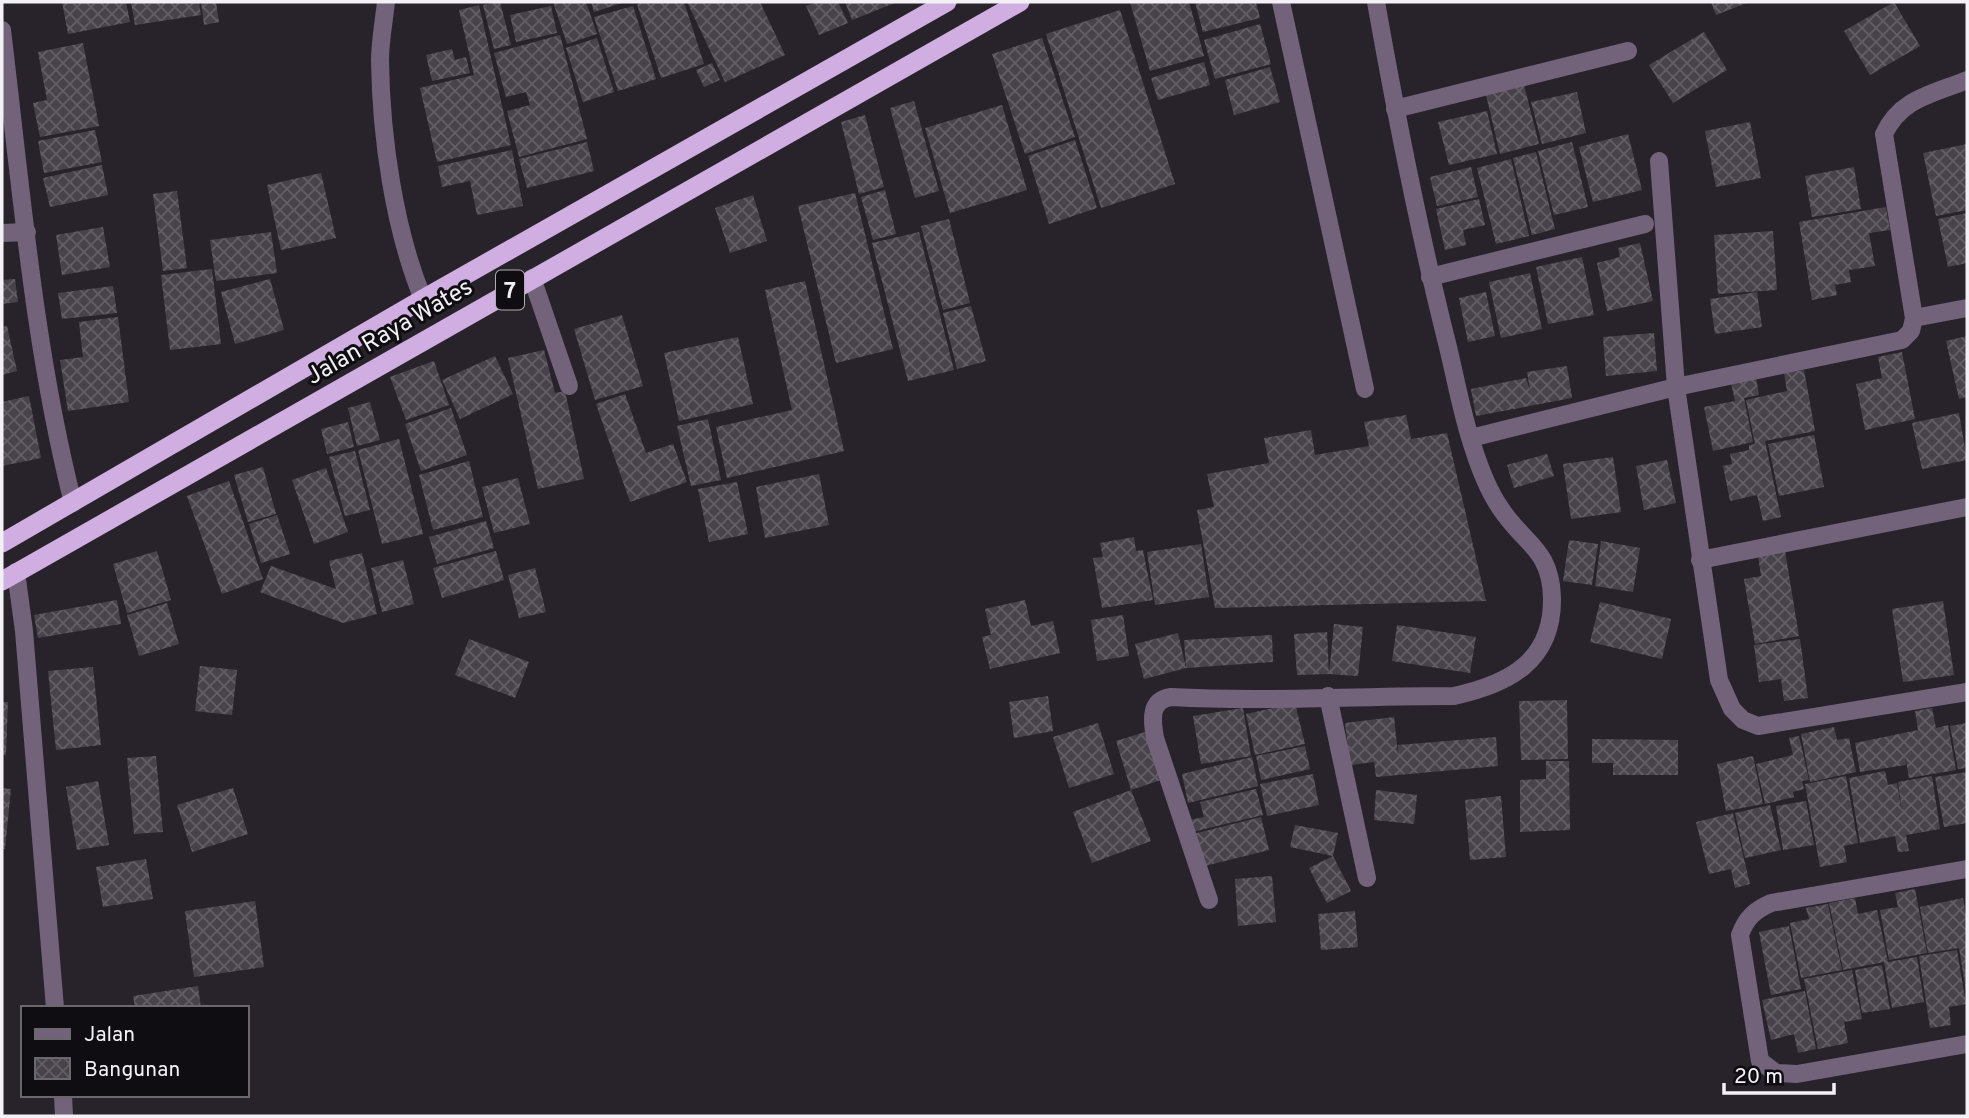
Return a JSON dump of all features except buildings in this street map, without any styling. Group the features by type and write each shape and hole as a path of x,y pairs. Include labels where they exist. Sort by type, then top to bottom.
{"highway":[{"name":"Jalan Raya Wates","path":"2,543 423,299 947,2"},
{"name":"Jalan Raya Wates","path":"9,577 1020,2"}],"street":[{"path":"386,2 380,59 386,145 410,267 423,299"},
{"path":"1281,2 1365,389"},
{"path":"1209,900 1155,738 1153,712 1158,703 1171,697 1256,701 1328,696 1454,696 1473,692 1502,683 1525,668 1540,648 1551,607 1549,571 1541,552 1501,509 1471,438 1430,277 1376,2"},
{"path":"2,30 27,232 58,440 73,503"},
{"path":"1395,109 1628,51"},
{"path":"1471,438 1676,387 1902,340 1911,331 1914,318 1884,134 1892,117 1904,106 1967,80"},
{"path":"1659,161 1676,387 1719,680 1728,702 1743,720 1758,726 1967,692"},
{"path":"1430,277 1645,224"},
{"path":"2,233 27,232"},
{"path":"532,278 569,386"},
{"path":"1914,318 1967,308"},
{"path":"1700,560 1967,507"},
{"path":"9,577 24,631 55,1006"},
{"path":"1328,696 1367,878"},
{"path":"1967,869 1771,902 1758,908 1748,918 1740,935 1760,1061 1776,1073 1797,1074 1967,1044"},
{"path":"63,1097 64,1116"}]}
